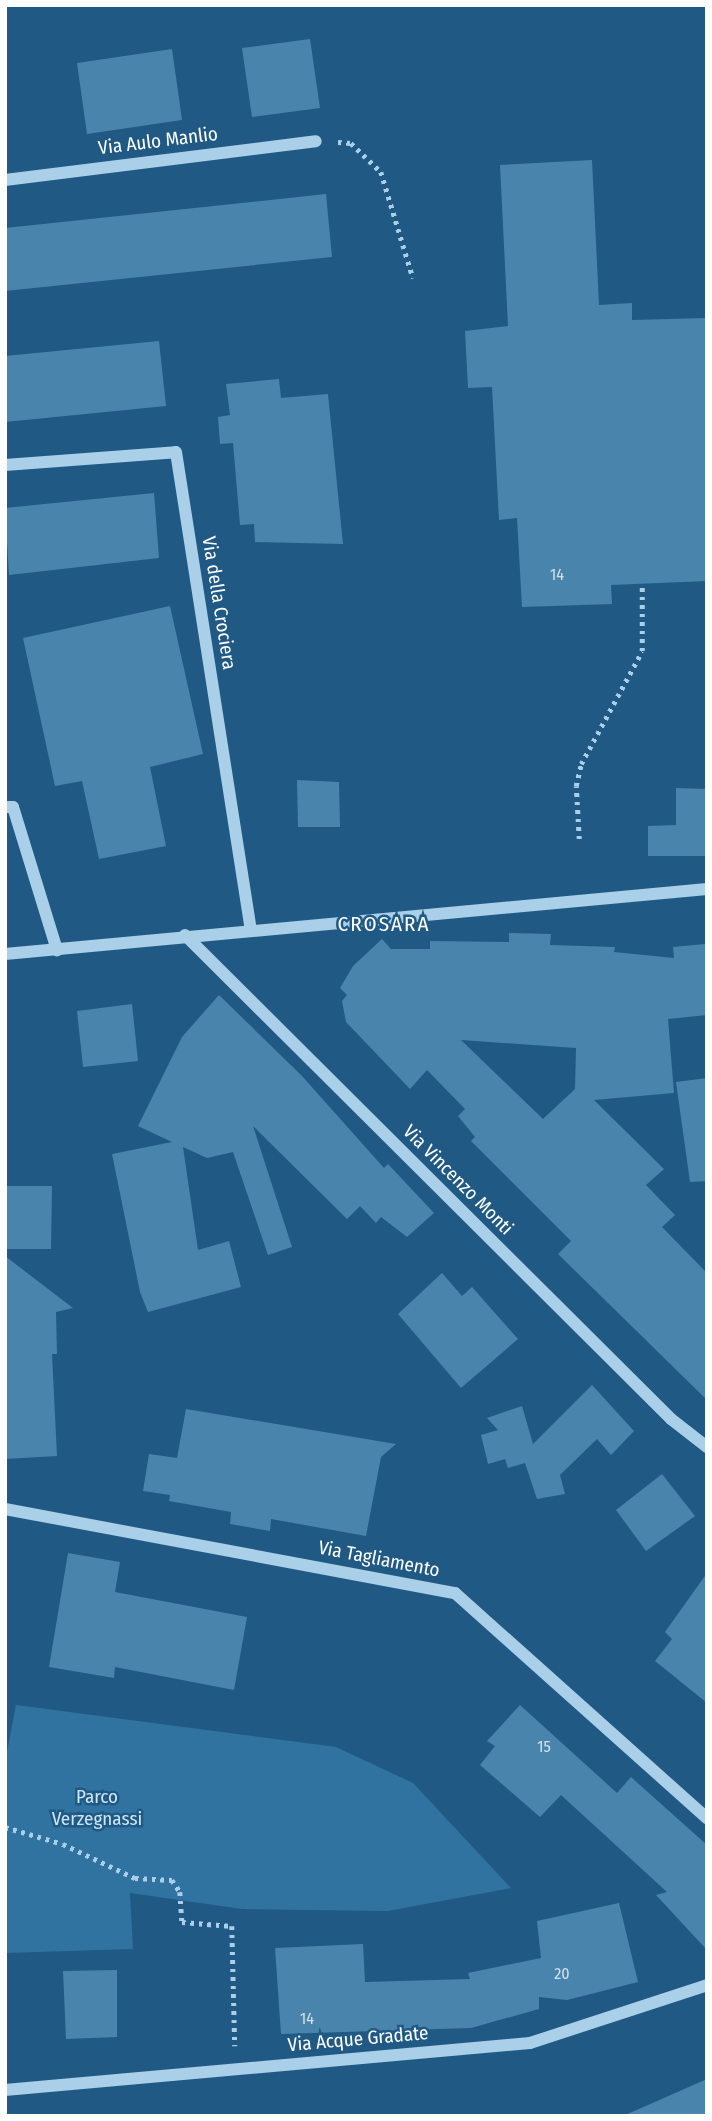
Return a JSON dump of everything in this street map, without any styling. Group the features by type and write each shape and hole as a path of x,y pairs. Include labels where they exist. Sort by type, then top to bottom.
{"street":[{"name":"Via Aulo Manlio","path":"5,180 316,141"},
{"name":"Via della Crociera","path":"5,465 176,452 251,930"},
{"path":"5,807 13,807 57,950"},
{"path":"5,954 185,935 707,889"},
{"name":"Via Vincenzo Monti","path":"185,935 671,1419 707,1447"},
{"name":"Via Tagliamento","path":"5,1509 455,1593 707,1818"},
{"name":"Via Acque Gradate","path":"5,2090 530,2043 707,1984"}],"path":[{"path":"316,141 351,143 381,172 413,278"},
{"path":"579,839 576,786 581,764 642,651 642,584"},
{"path":"5,1826 63,1844 135,1878 172,1880 180,1892 182,1922 232,1926 234,2070"}],"green space":[{"name":"Parco Verzegnassi","path":"16,1705 336,1747 413,1783 511,1888 388,1911 242,1909 130,1893 133,1949 5,1953 5,1762"}],"building":[{"path":"310,39 320,108 252,117 242,48"},
{"path":"172,49 182,120 87,134 77,63"},
{"path":"592,160 599,305 632,303 632,320 707,318 707,581 611,585 612,604 522,607 517,518 499,520 492,387 468,388 465,331 508,326 500,165"},
{"path":"326,194 332,257 5,291 5,228"},
{"path":"159,341 166,406 5,422 5,356"},
{"path":"279,379 281,398 328,394 343,544 255,542 254,524 240,525 233,443 220,444 218,417 230,415 226,384"},
{"path":"154,493 159,558 9,575 5,508"},
{"path":"170,606 203,754 150,767 166,846 99,859 82,781 55,786 23,638"},
{"path":"297,780 339,782 340,827 298,827"},
{"path":"676,788 707,789 707,856 648,856 648,826 676,825"},
{"path":"509,933 551,934 550,945 615,947 614,952 674,958 673,947 705,944 707,1015 668,1019 674,1093 594,1100 664,1169 646,1185 675,1215 662,1227 707,1273 707,1400 558,1254 571,1241 471,1141 475,1137 458,1116 465,1109 427,1070 410,1089 346,1022 342,1001 347,995 340,988 353,966 382,939 391,949 430,949 430,941 509,942","holes":["461,1040 576,1048 575,1089 543,1119"]},
{"path":"219,995 302,1076 384,1168 388,1164 434,1213 407,1237 381,1217 376,1223 360,1206 347,1219 253,1126 292,1247 268,1255 233,1152 207,1158 183,1147 198,1250 229,1241 241,1287 148,1312 140,1292 112,1154 172,1142 138,1126 182,1037"},
{"path":"132,1004 138,1061 83,1067 77,1011"},
{"path":"707,1078 707,1181 690,1182 676,1082"},
{"path":"5,1186 52,1186 51,1249 5,1249"},
{"path":"5,1256 73,1308 56,1312 57,1354 52,1354 57,1456 5,1459"},
{"path":"442,1273 462,1296 472,1287 518,1339 461,1388 398,1314"},
{"path":"592,1385 634,1431 611,1455 597,1439 560,1475 565,1494 537,1499 525,1463 508,1468 505,1459 488,1464 481,1435 498,1430 487,1418 522,1406 533,1444"},
{"path":"186,1409 396,1444 381,1457 366,1536 271,1519 270,1531 230,1524 231,1512 169,1501 170,1495 143,1491 149,1454 177,1458"},
{"path":"662,1474 695,1516 646,1551 616,1510"},
{"path":"68,1553 120,1562 115,1592 247,1617 234,1690 115,1667 114,1678 49,1667"},
{"path":"707,1573 707,1703 655,1661 672,1639 665,1632"},
{"path":"520,1705 617,1793 631,1777 707,1845 707,1950 656,1895 667,1892 561,1795 540,1817 480,1765 495,1746 487,1741"},
{"path":"619,1903 638,1982 567,2000 539,1997 539,2009 471,2028 281,2034 275,1948 363,1944 365,1982 470,1979 468,1973 541,1958 537,1921"},
{"path":"117,1970 117,2037 66,2039 63,1971"},
{"path":"707,2079 707,2116 623,2116"}],"district":[{"name":"CROSARA","path":"384,924"}]}
